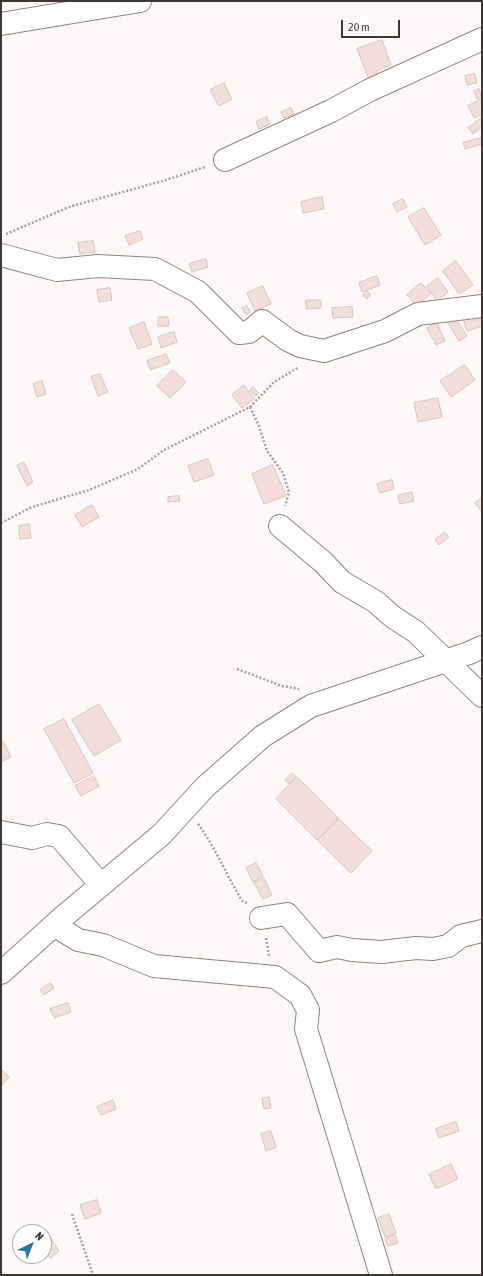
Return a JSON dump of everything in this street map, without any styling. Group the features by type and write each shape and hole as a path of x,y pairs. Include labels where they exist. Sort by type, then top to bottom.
{"street":[{"path":"1,24 140,1"},
{"path":"225,160 332,111 370,90 482,39"},
{"path":"1,255 57,270 98,266 155,269 198,292 239,333 249,332 262,321 288,340 300,346 324,352 385,331 418,314 482,306"},
{"path":"280,526 323,562 342,582 376,602 393,617 416,632 445,661 458,671 482,696"},
{"path":"1,973 54,925 162,834 204,787 263,736 311,706 482,647"},
{"path":"1,832 32,838 47,834 59,836 101,885"},
{"path":"261,918 287,914 319,951 337,947 352,950 382,952 416,948 433,949 448,946 462,936 482,931"},
{"path":"54,925 78,940 103,945 154,966 275,977 300,995 308,1010 306,1029 381,1275"}],"path":[{"path":"1,236 69,207 166,180 225,160"},
{"path":"1,523 32,507 89,490 138,469 164,450 250,407 274,382 324,352"},
{"path":"250,407 259,426 267,451 283,473 289,492 280,526"},
{"path":"237,669 282,686 313,693 320,703"},
{"path":"186,808 205,834 243,902 257,905 269,951 268,977"},
{"path":"72,1214 93,1275"}],"building":[{"path":"382,40 391,65 376,71 380,79 370,82 357,49"},
{"path":"475,74 477,83 467,85 465,76"},
{"path":"224,83 232,99 219,106 210,90"},
{"path":"479,89 482,97 477,99 474,91"},
{"path":"482,99 482,114 474,118 468,106"},
{"path":"291,108 294,114 284,118 281,112"},
{"path":"267,117 270,124 259,129 256,122"},
{"path":"482,118 482,127 473,134 468,128"},
{"path":"481,138 482,144 465,149 463,143"},
{"path":"322,197 324,209 303,213 301,202"},
{"path":"403,199 407,207 397,212 393,204"},
{"path":"424,208 441,235 425,245 408,217"},
{"path":"140,231 143,239 129,245 125,236"},
{"path":"93,241 95,252 80,254 78,243"},
{"path":"206,259 208,267 192,272 189,264"},
{"path":"456,261 473,285 459,294 443,271"},
{"path":"377,276 380,285 362,292 359,283"},
{"path":"438,278 448,292 437,301 427,286"},
{"path":"421,283 431,293 417,306 407,295"},
{"path":"263,286 271,304 255,311 247,293"},
{"path":"110,288 112,300 99,302 97,290"},
{"path":"367,291 371,295 367,299 363,295"},
{"path":"306,300 321,300 321,308 307,309"},
{"path":"247,306 250,312 246,315 242,308"},
{"path":"352,307 353,317 333,318 332,308"},
{"path":"482,310 482,326 467,331 462,316"},
{"path":"454,316 467,336 459,341 446,320"},
{"path":"159,317 168,317 169,326 158,326"},
{"path":"144,322 152,344 138,349 129,328"},
{"path":"437,323 445,341 436,345 427,328"},
{"path":"174,332 177,342 161,348 158,337"},
{"path":"166,354 170,363 150,370 147,361"},
{"path":"465,365 475,380 451,397 440,381"},
{"path":"173,370 186,382 170,398 157,386"},
{"path":"100,374 108,392 98,396 91,377"},
{"path":"42,381 46,394 37,397 33,384"},
{"path":"244,385 254,399 242,408 232,395"},
{"path":"253,387 259,393 256,396 250,391"},
{"path":"438,398 442,417 418,422 414,403"},
{"path":"208,459 214,475 194,482 188,466"},
{"path":"24,462 33,482 27,486 17,466"},
{"path":"273,465 286,496 264,504 252,474"},
{"path":"392,480 394,489 380,493 377,484"},
{"path":"412,492 414,501 400,504 398,496"},
{"path":"179,496 180,501 168,502 168,497"},
{"path":"482,498 482,512 475,503"},
{"path":"92,505 99,517 82,527 75,515"},
{"path":"29,524 31,538 20,539 19,526"},
{"path":"445,532 449,537 439,545 435,540"},
{"path":"99,704 121,740 94,756 72,720"},
{"path":"64,719 93,773 74,783 44,729"},
{"path":"3,741 11,757 1,762 1,742"},
{"path":"292,773 296,777 289,784 285,780"},
{"path":"94,776 99,786 81,796 75,786"},
{"path":"297,777 338,818 317,840 276,799"},
{"path":"339,819 372,851 351,873 318,841"},
{"path":"256,863 263,876 253,882 246,868"},
{"path":"264,878 272,895 263,899 254,883"},
{"path":"51,983 54,988 44,995 40,990"},
{"path":"68,1003 71,1012 54,1018 50,1009"},
{"path":"1,1069 9,1077 2,1085 1,1083"},
{"path":"269,1097 271,1108 264,1109 262,1099"},
{"path":"113,1100 116,1109 101,1115 97,1107"},
{"path":"456,1122 459,1131 439,1138 436,1129"},
{"path":"271,1131 276,1147 266,1151 261,1134"},
{"path":"451,1164 458,1179 436,1189 429,1175"},
{"path":"97,1200 101,1213 85,1219 80,1205"},
{"path":"389,1214 396,1233 385,1237 378,1218"},
{"path":"395,1235 398,1243 388,1246 385,1239"},
{"path":"52,1240 59,1251 52,1256"}]}
